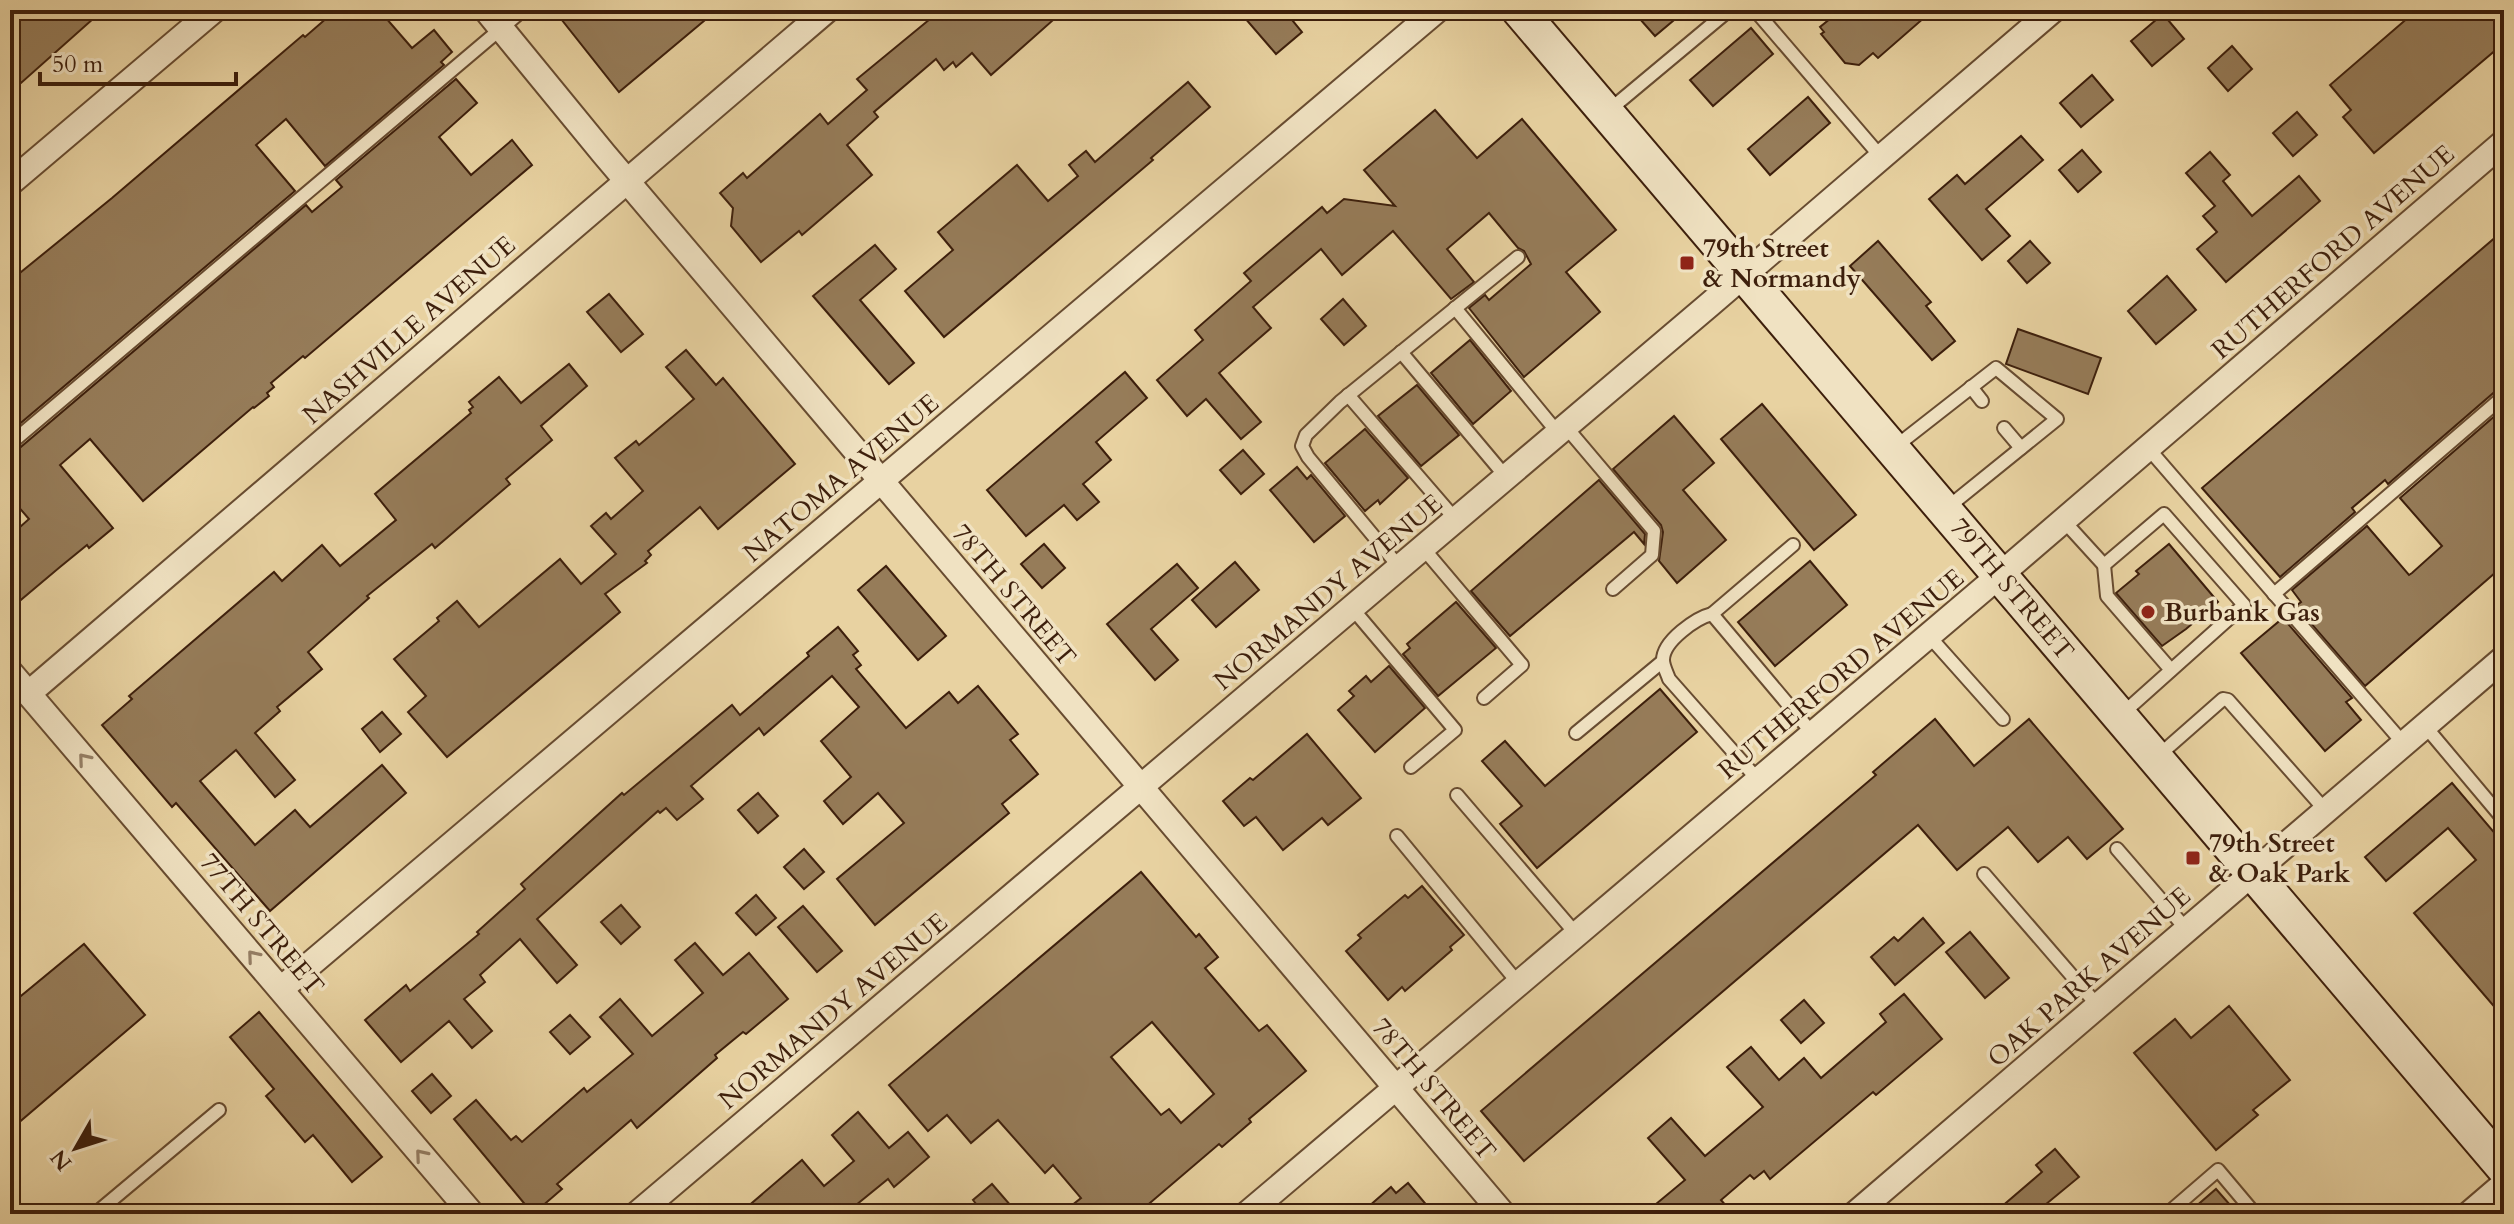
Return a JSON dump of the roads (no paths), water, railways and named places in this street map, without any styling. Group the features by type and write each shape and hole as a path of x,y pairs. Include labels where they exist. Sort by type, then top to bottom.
{"main road":[{"name":"79TH STREET","path":"1519,10 2504,1168"}],"street":[{"path":"10,183 214,10"},
{"name":"NASHVILLE AVENUE","path":"29,693 827,10"},
{"name":"NATOMA AVENUE","path":"281,989 1437,10"},
{"name":"NORMANDY AVENUE","path":"637,1214 2053,10"},
{"name":"78TH STREET","path":"494,19 1503,1214"},
{"name":"RUTHERFORD AVENUE","path":"1247,1214 1759,781 2504,142"},
{"name":"OAK PARK AVENUE","path":"1855,1214 2504,658"},
{"name":"77TH STREET","path":"10,672 472,1214"},
{"path":"2469,1214 2504,1184"}],"lane":[{"path":"10,444 494,19 523,10"},
{"path":"1606,112 1728,11 1739,10"},
{"path":"1755,10 1881,157"},
{"path":"1400,568 1308,457 1302,446 1306,435 1348,395 1518,257"},
{"path":"1455,308 1654,531 1652,555 1613,589"},
{"path":"1401,352 1506,477"},
{"path":"1893,449 1996,368 2057,419 1944,510"},
{"path":"1971,387 1982,401"},
{"path":"1348,395 1456,520"},
{"path":"2274,594 2504,396"},
{"path":"2004,428 2021,448"},
{"path":"2148,448 2404,744"},
{"path":"2104,565 2164,514 2244,605 2120,716"},
{"path":"2063,520 2104,565 2107,596 2171,670"},
{"path":"1759,781 1669,679 1663,661 1667,647 1702,617 1712,614 1793,545"},
{"path":"1423,548 1522,665 1484,698"},
{"path":"1352,608 1455,730 1411,767"},
{"path":"1712,614 1813,734"},
{"path":"1929,636 2003,719"},
{"path":"1576,733 1663,661"},
{"path":"2156,758 2223,699 2228,700 2326,811"},
{"path":"2425,726 2504,820"},
{"path":"1457,795 1577,935"},
{"path":"1397,836 1519,984"},
{"path":"2117,849 2187,930"},
{"path":"1984,874 2098,1006"},
{"path":"95,1214 219,1110"},
{"path":"2167,1214 2218,1170 2255,1214"}],"place":[{"name":"79th Street & Normandy","path":"1687,263"},
{"name":"Burbank Gas","path":"2148,612"},
{"name":"79th Street & Oak Park","path":"2193,858"}]}
